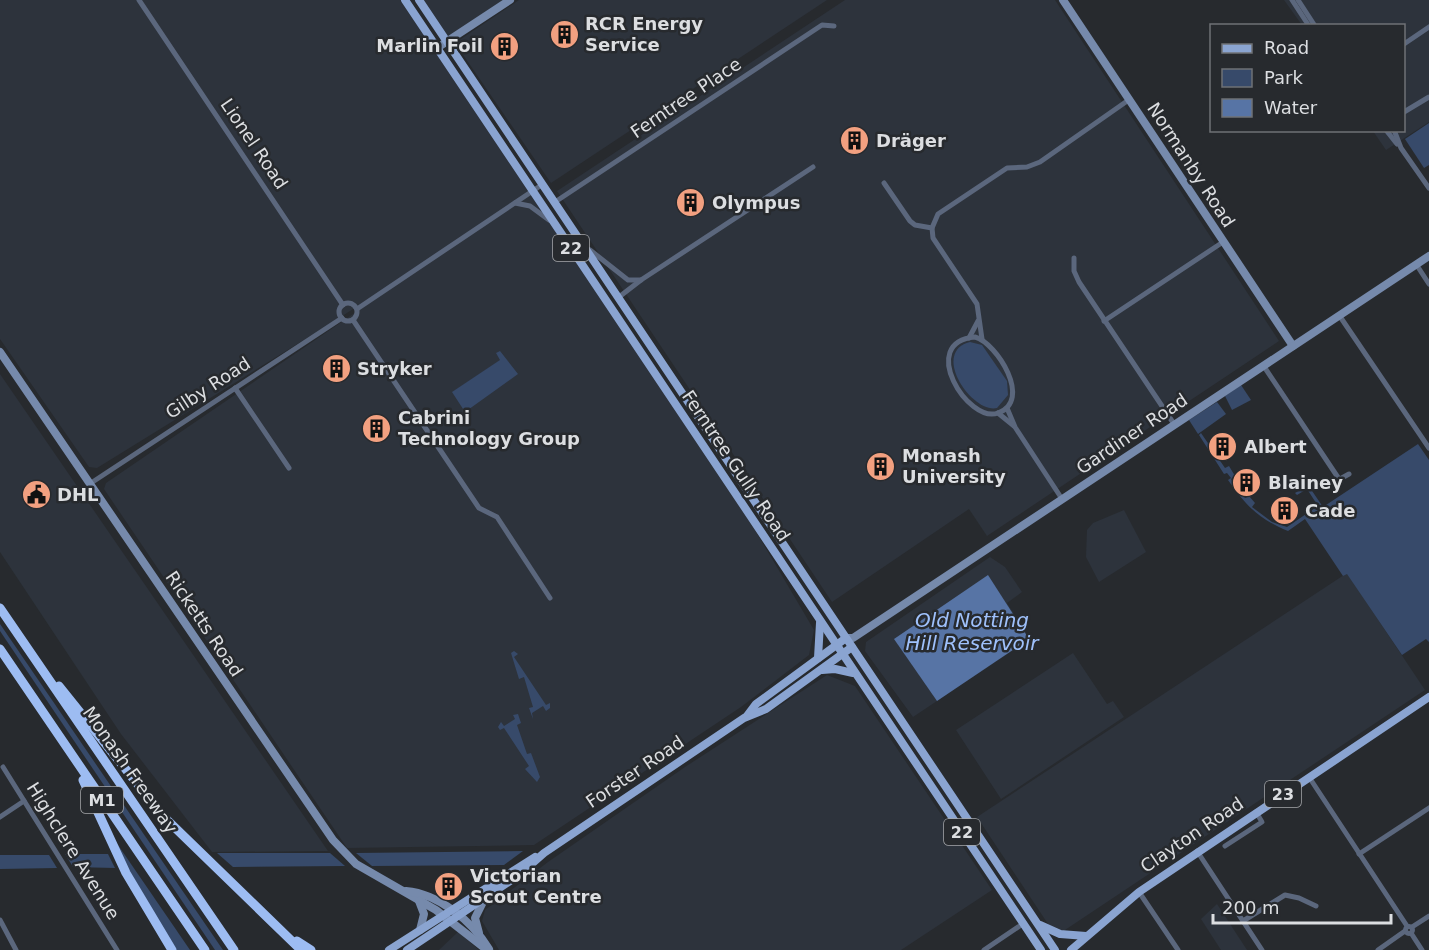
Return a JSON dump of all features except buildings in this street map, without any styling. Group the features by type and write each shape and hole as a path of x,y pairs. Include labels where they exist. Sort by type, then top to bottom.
{"highway":[{"name":"Monash Freeway","path":"0,608 234,950"},
{"name":"M1","path":"0,649 205,950"},
{"path":"28,650 164,817 301,950"},
{"path":"72,757 126,873 172,950"},
{"path":"287,936 311,950"}],"main road":[{"name":"Ferntree Gully Road","path":"405,0 841,655 901,740 1041,950"},
{"name":"Ferntree Gully Road","path":"419,0 1055,950"},
{"path":"715,463 725,456"},
{"path":"818,658 820,621"},
{"name":"Forster Road","path":"744,718 756,704 835,645 850,641"},
{"name":"Forster Road","path":"389,950 544,853 744,718 766,709 841,655 850,641"},
{"path":"820,670 835,669 854,673"},
{"name":"Clayton Road","path":"1071,950 1139,892 1197,851 1429,697"},
{"path":"901,740 910,734"},
{"name":"Forster Road","path":"407,950 519,875 544,853"},
{"path":"991,875 1001,868"},
{"path":"1039,925 1060,934 1086,936"}],"street":[{"name":"Lionel Road","path":"139,0 343,305"},
{"path":"437,48 510,0"},
{"name":"Normanby Road","path":"1063,0 1293,346"},
{"path":"1292,0 1308,24"},
{"path":"1298,0 1314,24"},
{"name":"Ferntree Place","path":"555,202 822,25 834,26"},
{"path":"1405,43 1429,27"},
{"path":"1405,111 1429,97"},
{"path":"982,339 962,340 950,351 947,365 975,409 983,414 998,413 1007,408 1013,396 1011,379 982,339 977,304 933,238 932,228 938,214 1007,168 1027,167 1040,162 1130,99"},
{"path":"1405,106 1415,106"},
{"path":"1388,132 1429,188"},
{"path":"1395,132 1412,164"},
{"path":"619,297 641,280 813,167"},
{"path":"1422,178 1429,173"},
{"path":"884,183 910,221 932,228"},
{"path":"353,320 357,309 543,184"},
{"path":"515,203 530,206 543,213 560,232"},
{"path":"1104,321 1223,242"},
{"path":"584,245 628,280 641,280"},
{"name":"Gardiner Road","path":"850,641 1429,256"},
{"path":"1074,258 1077,278 1174,424"},
{"path":"1416,264 1429,284"},
{"path":"357,309 352,304 343,305 340,310 342,318 353,320 478,508 497,518 550,598"},
{"path":"1339,315 1429,448"},
{"name":"Gilby Road","path":"91,483 342,318"},
{"path":"969,338 979,320"},
{"name":"Ricketts Road","path":"0,352 333,840 356,864 404,890 419,901 447,912"},
{"path":"1263,365 1340,481 1349,474"},
{"path":"235,388 289,468"},
{"path":"1007,408 1015,427 1062,499"},
{"path":"998,413 1015,427"},
{"name":"Highclere Avenue","path":"3,767 117,950"},
{"path":"1308,777 1422,950"},
{"path":"0,817 24,801"},
{"path":"1359,854 1429,808"},
{"path":"1225,846 1262,822 1256,812"},
{"path":"1197,851 1262,950"},
{"name":"Ricketts Road","path":"404,890 430,897 447,912"},
{"path":"1139,892 1178,950"},
{"path":"1243,921 1284,895 1299,898 1316,906"},
{"path":"484,898 475,918 479,933 488,950"},
{"path":"419,901 424,914 420,930"},
{"path":"447,912 488,950"},
{"path":"1378,950 1429,916"},
{"path":"454,918 479,933"},
{"path":"0,920 16,950"},
{"path":"984,950 1024,923"}],"shaded area":[{"path":"0,0 400,0 533,191 755,530 814,630 809,655 741,707 534,845 347,848 104,489 106,483 498,215 333,322 97,468 89,467 0,339"},
{"path":"423,0 503,0 448,37"},
{"path":"519,0 827,0 551,183 455,43"},
{"path":"845,0 1055,0 1279,341 987,536 969,509 832,602 557,191"},
{"path":"1284,0 1429,0 1429,122 1386,150 1374,132 1405,132 1405,24 1301,24"},
{"path":"0,374 328,851 212,852 121,734 0,552"},
{"path":"1124,510 1146,552 1099,582 1086,557 1087,530 1093,523"},
{"name":"Old Notting Hill Reservoir","path":"990,557 1005,567 1022,592 1007,603 1030,639 913,717 865,651 866,642"},
{"path":"1347,573 1425,690 1056,936 977,817"},
{"path":"1073,653 1107,704 1113,701 1124,717 1001,799 956,730"},
{"path":"827,675 855,686 992,890 901,950 499,950 482,921 485,910 548,862 685,767"},
{"path":"1217,904 1247,950 1221,950 1201,919"},
{"path":"458,932 479,950 439,950"}],"green space":[{"path":"1429,123 1429,165 1424,168 1405,139"},
{"path":"970,342 982,345 1007,381 1008,395 997,408 987,407 977,402 959,381 954,369 954,357 959,348"},
{"path":"500,351 518,374 465,412 452,392 500,360 496,353"},
{"path":"1241,385 1251,400 1232,410 1225,396"},
{"path":"1217,402 1226,414 1198,434 1189,420"},
{"path":"1201,433 1225,468 1229,466 1235,476 1231,479 1245,498 1249,496 1255,503 1252,507 1272,522 1287,527 1315,508 1320,509 1307,489 1297,495 1295,493 1308,485 1323,507 1418,444 1429,460 1429,642 1426,639 1402,655 1347,574 1343,576 1305,519 1288,531 1269,522 1254,511 1228,480 1231,478 1227,473 1224,474 1199,435"},
{"path":"0,624 223,950 215,950 0,631"},
{"path":"514,651 518,654 514,657 546,705 550,703 550,708 546,711 543,706 532,713 533,719 529,708 533,707 524,677 519,679 511,653"},
{"path":"518,714 521,723 517,725 527,754 531,753 540,777 537,782 525,769 529,766 504,728 500,730 498,727 501,722 504,726 515,719 513,715"},
{"path":"118,845 190,950 176,950 115,846"},
{"path":"523,851 504,865 372,866 356,853"},
{"path":"217,853 330,853 345,866 233,867"},
{"path":"65,854 108,854 115,868 73,867"},
{"path":"0,855 49,855 57,868 0,869"}],"water":[{"name":"Old Notting Hill Reservoir","path":"988,575 1029,639 937,701 894,639"}],"place":[{"name":"RCR Energy Service","path":"564,34"},
{"name":"Marlin Foil","path":"504,46"},
{"name":"Dräger","path":"855,141"},
{"name":"Olympus","path":"691,203"},
{"name":"Stryker","path":"336,369"},
{"name":"Cabrini Technology Group","path":"377,428"},
{"name":"Albert","path":"1223,447"},
{"name":"Monash University","path":"881,466"},
{"name":"Blainey","path":"1247,483"},
{"name":"DHL","path":"36,495"},
{"name":"Cade","path":"1284,511"},
{"name":"Victorian Scout Centre","path":"449,886"}]}
